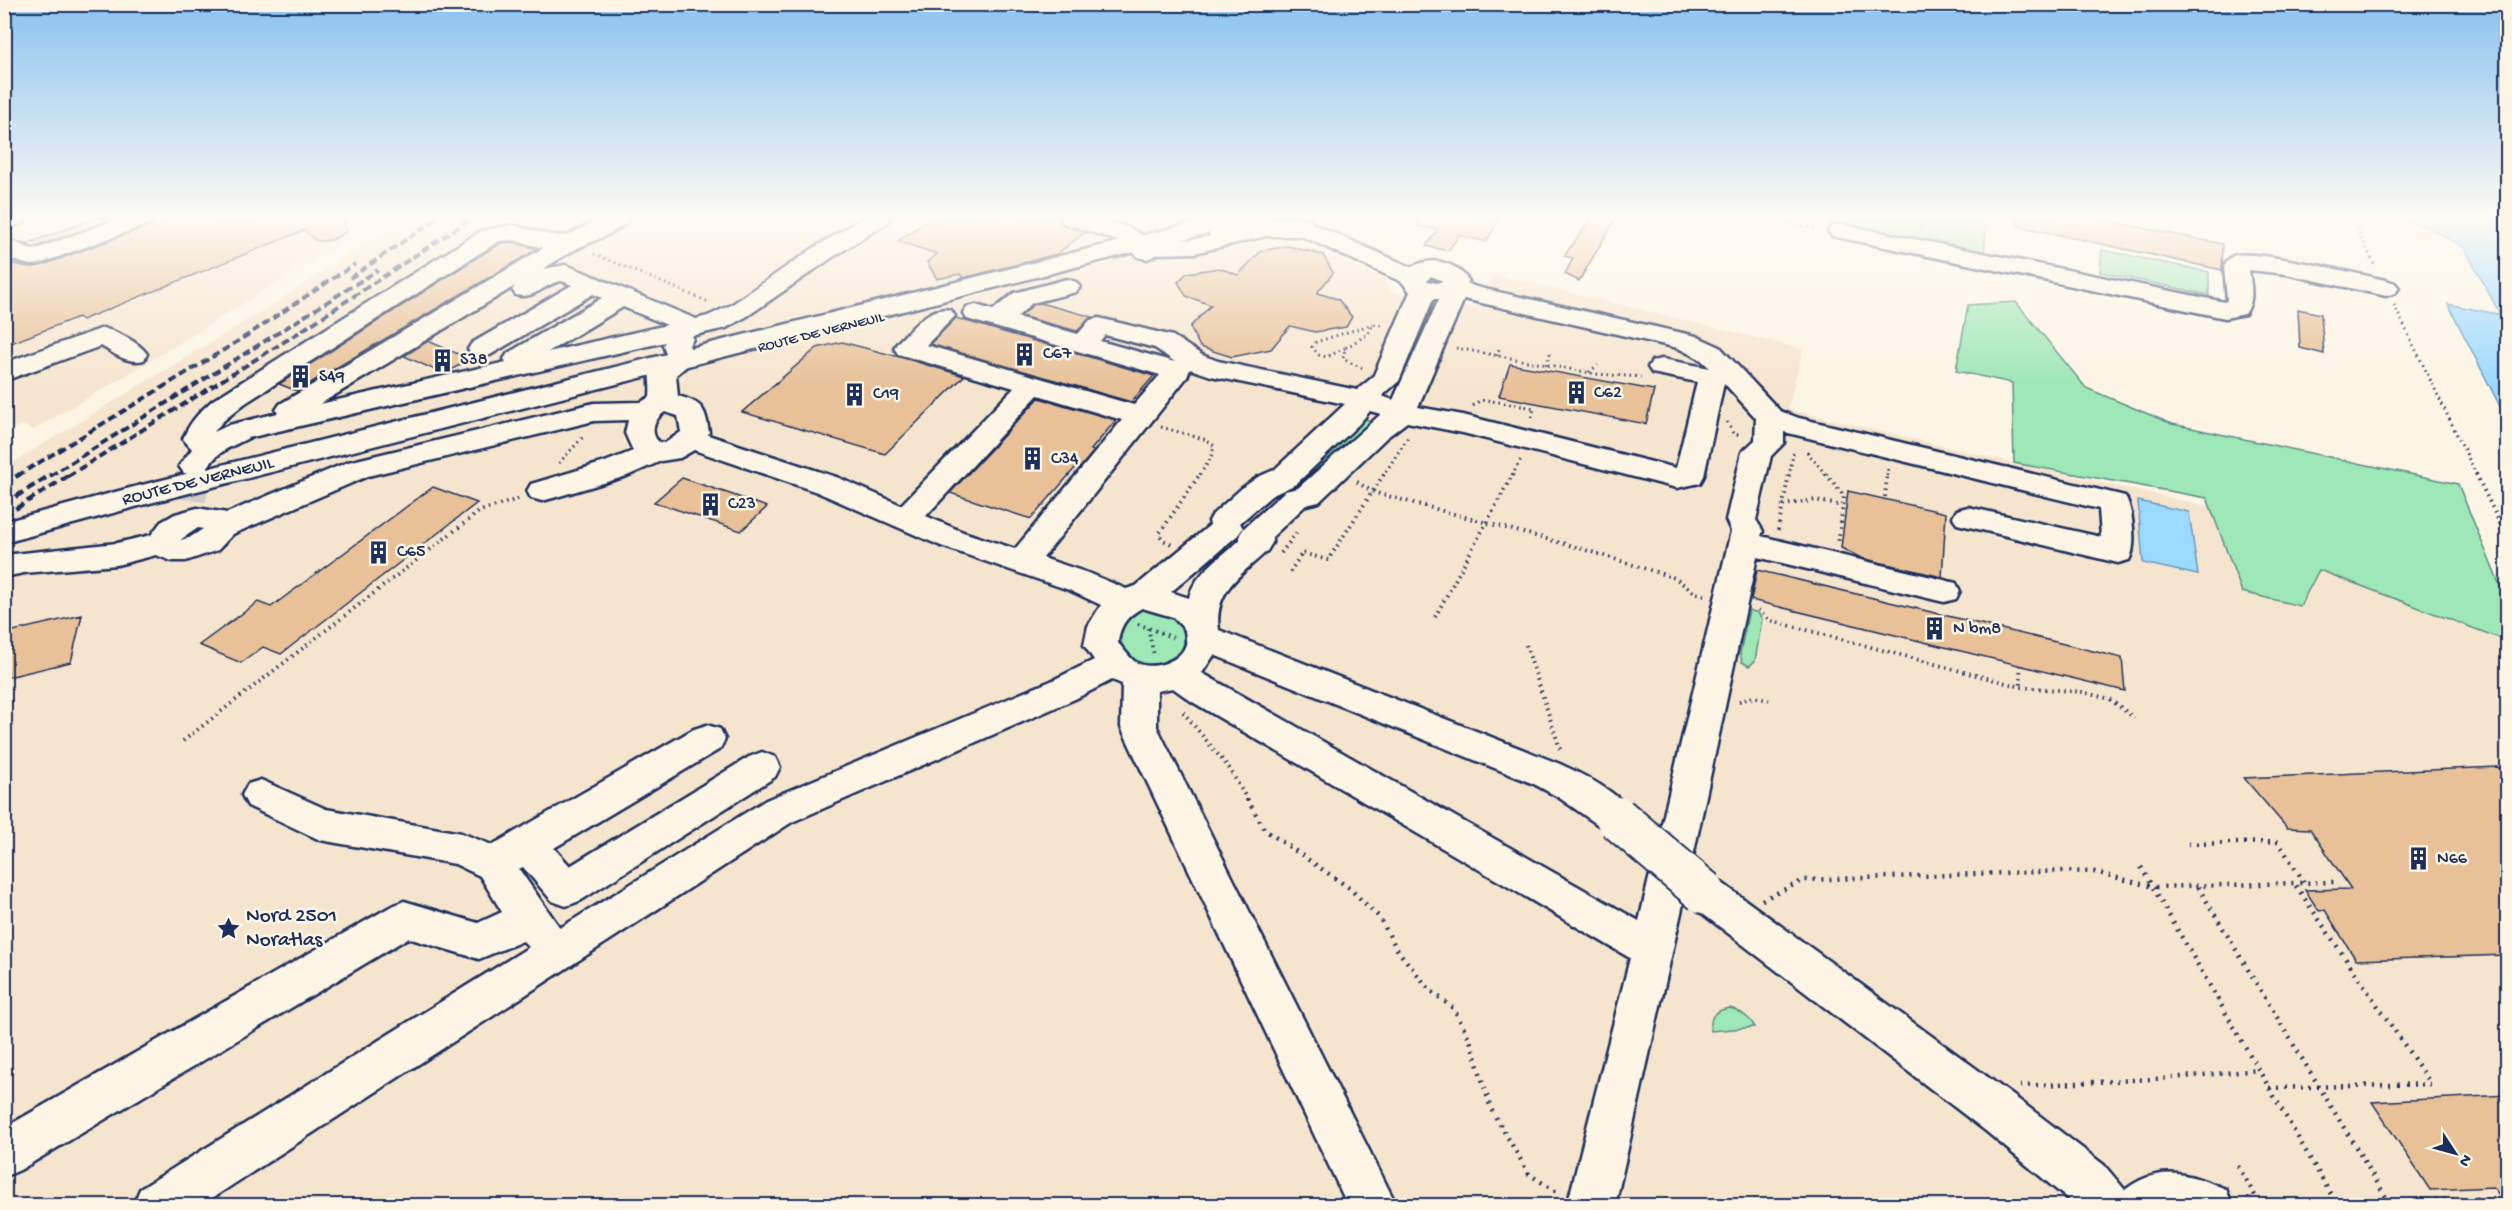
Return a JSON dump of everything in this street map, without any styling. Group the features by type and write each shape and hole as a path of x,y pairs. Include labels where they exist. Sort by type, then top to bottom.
{"main road":[{"path":"429,274 234,398 211,417 200,431 198,439 201,457 239,432 717,322 740,310 791,274"},
{"path":"264,426 517,274"},
{"path":"423,331 437,337 455,332 553,274"},
{"path":"569,274 690,328"},
{"name":"ROUTE DE VERNEUIL","path":"4,533 393,433 1041,274"},
{"path":"1296,486 1376,432 1407,422 1461,423 1677,478 1689,476 1716,384 1710,353 1687,342 1469,293 1434,283 1418,274"},
{"path":"1407,422 1434,283 1429,274"},
{"path":"2060,274 2225,310 2236,309 2240,300 2237,274"},
{"path":"2321,274 2385,288"},
{"path":"1083,344 1099,326 1164,342 1192,362 1211,368 1365,382 1385,381 1434,283"},
{"path":"482,349 592,284"},
{"path":"1021,563 1149,422 1177,371 987,316 1023,298 1067,287"},
{"path":"502,371 524,353 621,297"},
{"path":"942,316 907,348 1149,422"},
{"path":"656,452 641,441 638,429 654,407 665,386 676,345 690,328"},
{"path":"4,373 103,336 134,354"},
{"path":"1579,1202 1653,950 1745,537 1762,525 1778,456 1770,436 1716,384 1656,373"},
{"path":"1365,382 1407,422"},
{"path":"1365,382 1296,486 1296,498 1256,534 1264,550 1218,578 1206,593 1169,662 1139,727 1373,1206"},
{"path":"905,519 1032,386"},
{"path":"220,527 220,523 212,518 189,510 167,533 163,543 165,548 178,551 196,548 213,538 220,527 358,469 594,412 679,403 691,411 695,432 691,439 669,452 656,452 616,469 553,488"},
{"path":"1770,436 1790,425 2114,503 2118,552 1968,518"},
{"path":"691,439 828,485 905,519 1021,563 1080,582 1139,612"},
{"path":"1139,612 1227,528 1238,527 1287,483 1296,486"},
{"path":"1745,537 1835,565 1944,591"},
{"path":"4,566 24,562 117,554 163,543"},
{"path":"1169,662 1179,606 1111,614 1101,637 1101,645 1169,662 1547,774 1571,786 1617,818 1738,918 1978,1096 2087,1182 2108,1206"},
{"path":"1169,662 1203,692 1653,950"},
{"path":"157,1206 779,811 1063,690 1169,662"},
{"path":"494,864 707,739"},
{"path":"527,844 566,889 762,767"},
{"path":"261,795 321,824 461,849 494,864 529,919 558,951"},
{"path":"4,1154 404,920 479,941 529,919"},
{"path":"2142,1206 2155,1197 2190,1198 2209,1206"}],"path":[{"path":"644,274 712,303"},
{"path":"2379,274 2508,540"},
{"path":"1373,324 1368,334 1327,357 1318,355 1312,347 1316,342 1373,324 1383,326 1378,336"},
{"path":"1497,356 1500,346"},
{"path":"1345,348 1344,359 1365,382"},
{"path":"1455,348 1588,373 1656,373"},
{"path":"1546,365 1551,351"},
{"path":"1365,382 1367,358"},
{"path":"1588,373 1598,364"},
{"path":"1716,384 1718,405 1733,433 1770,436 1809,452 1844,496 1835,565"},
{"path":"1435,617 1526,449 1534,408 1486,400 1479,401 1471,407"},
{"path":"1149,422 1207,440 1214,446 1211,458 1159,534 1163,540 1172,545"},
{"path":"1290,572 1302,553 1328,560 1372,492 1407,422"},
{"path":"183,741 480,511 553,488 559,462 589,431"},
{"path":"1355,481 1372,492 1576,546 1675,578 1695,593 1762,611 1769,620 2021,687 2082,692 2110,699 2134,718"},
{"path":"1783,505 1816,500 1842,506"},
{"path":"1264,550 1284,552 1300,527"},
{"path":"1139,612 1265,830 1348,886 1379,917 1398,951 1429,989 1455,1009 1470,1040 1491,1110 1529,1174 1579,1202"},
{"path":"1139,612 1169,662"},
{"path":"1526,645 1557,741"},
{"path":"2020,665 2021,687"},
{"path":"2188,844 2278,842 2304,882"},
{"path":"2141,867 2336,1203 2500,1198"},
{"path":"1738,918 1754,904 1804,880 2064,871 2095,872 2152,887 2334,882"},
{"path":"2269,1088 2431,1084 2294,883"},
{"path":"2197,886 2389,1202"},
{"path":"1978,1096 2023,1085 2171,1078 2259,1070"},
{"path":"2238,1166 2261,1206"}],"shaded area":[{"path":"5,274 290,274 33,430 22,425 5,432"},
{"path":"318,274 1376,274 1382,277 1391,292 1475,308 1494,274 1496,274 1803,349 1788,409 2014,463 2485,568 2508,617 2507,1205 5,1205 4,468 272,305"}],"green space":[{"path":"2112,274 2209,274 2209,295"},
{"path":"2016,302 2086,388 2172,424 2458,484 2507,603 2507,641 2319,570 2300,606 2242,592 2207,498 2014,463 2012,383 1956,371 1968,305"},
{"path":"1362,418 1373,422 1321,470 1307,479 1301,478"},
{"path":"1148,608 1176,619 1181,625 1184,638 1177,657 1171,662 1156,667 1142,666 1131,659 1124,649 1121,637 1123,625 1132,615"},
{"path":"1749,610 1758,613 1762,619 1755,661 1749,666 1742,662 1740,653"},
{"path":"1730,1008 1745,1015 1755,1027 1711,1031 1711,1021 1714,1015 1720,1010"}],"water":[{"path":"2479,274 2507,274 2507,420 2448,304 2497,314 2499,312"},
{"path":"2138,501 2189,512 2198,575 2143,563"}],"building":[{"path":"4,274 195,274 82,320 78,317 4,346"},
{"path":"451,274 494,274 297,391 279,384"},
{"path":"934,274 958,274 937,279"},
{"path":"960,274 977,274 963,278"},
{"path":"1186,274 1332,274 1317,293 1338,299 1352,317 1346,327 1315,332 1290,326 1271,349 1232,357 1200,347 1190,327 1211,305 1186,296 1178,282"},
{"path":"1566,274 1583,274 1579,281"},
{"path":"1040,303 1093,317 1077,331 1021,316 1033,305"},
{"path":"2298,309 2321,314 2324,354 2300,348"},
{"name":"C67","path":"956,318 1154,376 1131,402 930,344"},
{"name":"S38","path":"428,341 470,359 444,374 404,356"},
{"name":"C19","path":"842,342 964,376 885,454 742,412 817,348"},
{"name":"C62","path":"1510,364 1654,390 1646,424 1499,396"},
{"name":"C34","path":"1039,398 1116,420 1091,450 1094,451 1080,468 1076,467 1031,519 950,493"},
{"name":"C23","path":"682,478 767,507 741,531 654,502"},
{"name":"C65","path":"433,487 477,503 281,654 263,647 241,663 199,645 258,602 271,607"},
{"path":"1848,491 1946,513 1942,577 1861,558 1841,548"},
{"name":"N bm8","path":"1757,570 2122,658 2125,691 1751,600"},
{"path":"82,615 71,662 4,678 4,633"},
{"name":"N66","path":"2498,767 2508,778 2508,955 2356,960 2325,910 2319,911 2305,890 2351,889 2310,829 2287,828 2244,778"},
{"path":"2508,1095 2508,1206 2493,1187 2430,1190 2372,1102"}],"tunnel":[{"path":"193,476 194,466"},
{"path":"189,500 193,474"}],"railway":[{"path":"17,476 240,340 339,274"},
{"path":"350,278 355,274"},
{"path":"50,476 371,274"},
{"path":"68,476 295,335 387,274"},
{"path":"4,484 20,474"},
{"path":"4,504 52,474"},
{"path":"4,516 71,474"}],"place":[{"name":"C67","path":"1025,354"},
{"name":"S38","path":"442,360"},
{"name":"S49","path":"301,377"},
{"name":"C62","path":"1576,393"},
{"name":"C19","path":"855,394"},
{"name":"C34","path":"1033,459"},
{"name":"C23","path":"710,504"},
{"name":"C65","path":"379,552"},
{"name":"N bm8","path":"1935,629"},
{"name":"N66","path":"2419,859"},
{"name":"Nord 2501 Noratlas","path":"228,929"}]}
